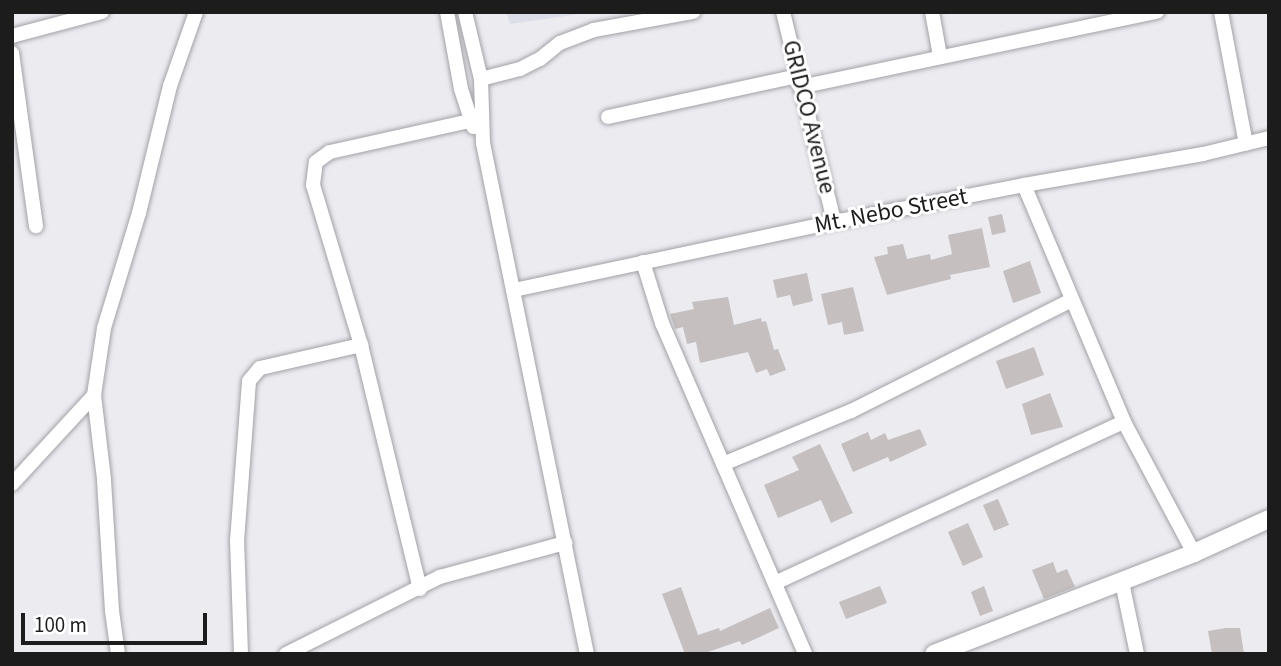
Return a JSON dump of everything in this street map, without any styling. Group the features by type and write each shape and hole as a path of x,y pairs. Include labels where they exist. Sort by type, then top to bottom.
{"main road":[{"path":"934,654 1194,553 1269,519"}],"street":[{"path":"12,36 102,12"},
{"path":"118,654 94,396 104,328 139,214 170,86 196,12"},
{"path":"447,12 470,121 483,143"},
{"path":"465,12 481,79 483,143 587,654"},
{"path":"481,79 520,69 540,59 560,43 594,30 693,12"},
{"name":"GRIDCO Avenue","path":"783,12 834,222"},
{"path":"932,12 940,56"},
{"path":"608,117 940,56 1085,20 1157,12"},
{"path":"1221,12 1246,144"},
{"path":"12,53 36,226"},
{"path":"421,589 361,345 313,185 316,162 330,152 470,121"},
{"name":"Mt. Nebo Street","path":"514,290 834,222 1203,154 1269,138"},
{"path":"1024,185 1124,422 1194,553"},
{"path":"643,262 662,323 804,654"},
{"path":"723,464 851,411 1072,300"},
{"path":"241,654 237,541 249,382 260,368 361,345"},
{"path":"12,484 94,396"},
{"path":"775,583 1124,422"},
{"path":"286,654 460,570 565,543"},
{"path":"1122,582 1137,654"}],"shaded area":[{"path":"506,12 593,12 510,24"}],"building":[{"path":"1002,214 1006,232 992,235 988,217"},
{"path":"982,228 990,267 950,275 951,279 887,295 874,257 888,254 887,247 903,244 907,259 930,254 931,260 952,254 948,235"},
{"path":"1030,261 1041,293 1013,303 1003,271"},
{"path":"807,273 813,301 793,306 790,295 777,298 773,280"},
{"path":"853,287 864,331 844,335 842,322 828,325 821,294"},
{"path":"728,297 734,325 761,318 762,322 766,321 774,350 778,349 786,370 770,376 767,369 756,373 748,352 700,363 696,342 687,344 683,327 675,329 670,314 694,309 692,302"},
{"path":"1034,347 1044,375 1006,389 996,361"},
{"path":"1050,393 1063,427 1031,435 1022,404"},
{"path":"920,429 927,445 890,462 888,457 853,472 841,444 868,432 871,440 885,433 888,440"},
{"path":"820,444 853,513 831,523 821,500 778,518 764,485 799,470 792,457"},
{"path":"998,499 1009,525 994,531 983,505"},
{"path":"968,523 983,557 963,566 948,532"},
{"path":"1053,562 1057,573 1067,569 1075,587 1044,599 1032,570"},
{"path":"880,586 887,603 846,619 839,602"},
{"path":"984,586 993,611 980,616 971,592"},
{"path":"681,587 698,635 719,628 720,631 770,608 779,628 742,645 740,641 702,654 685,654 662,594"},
{"path":"1240,628 1244,654 1212,654 1208,631"}]}
